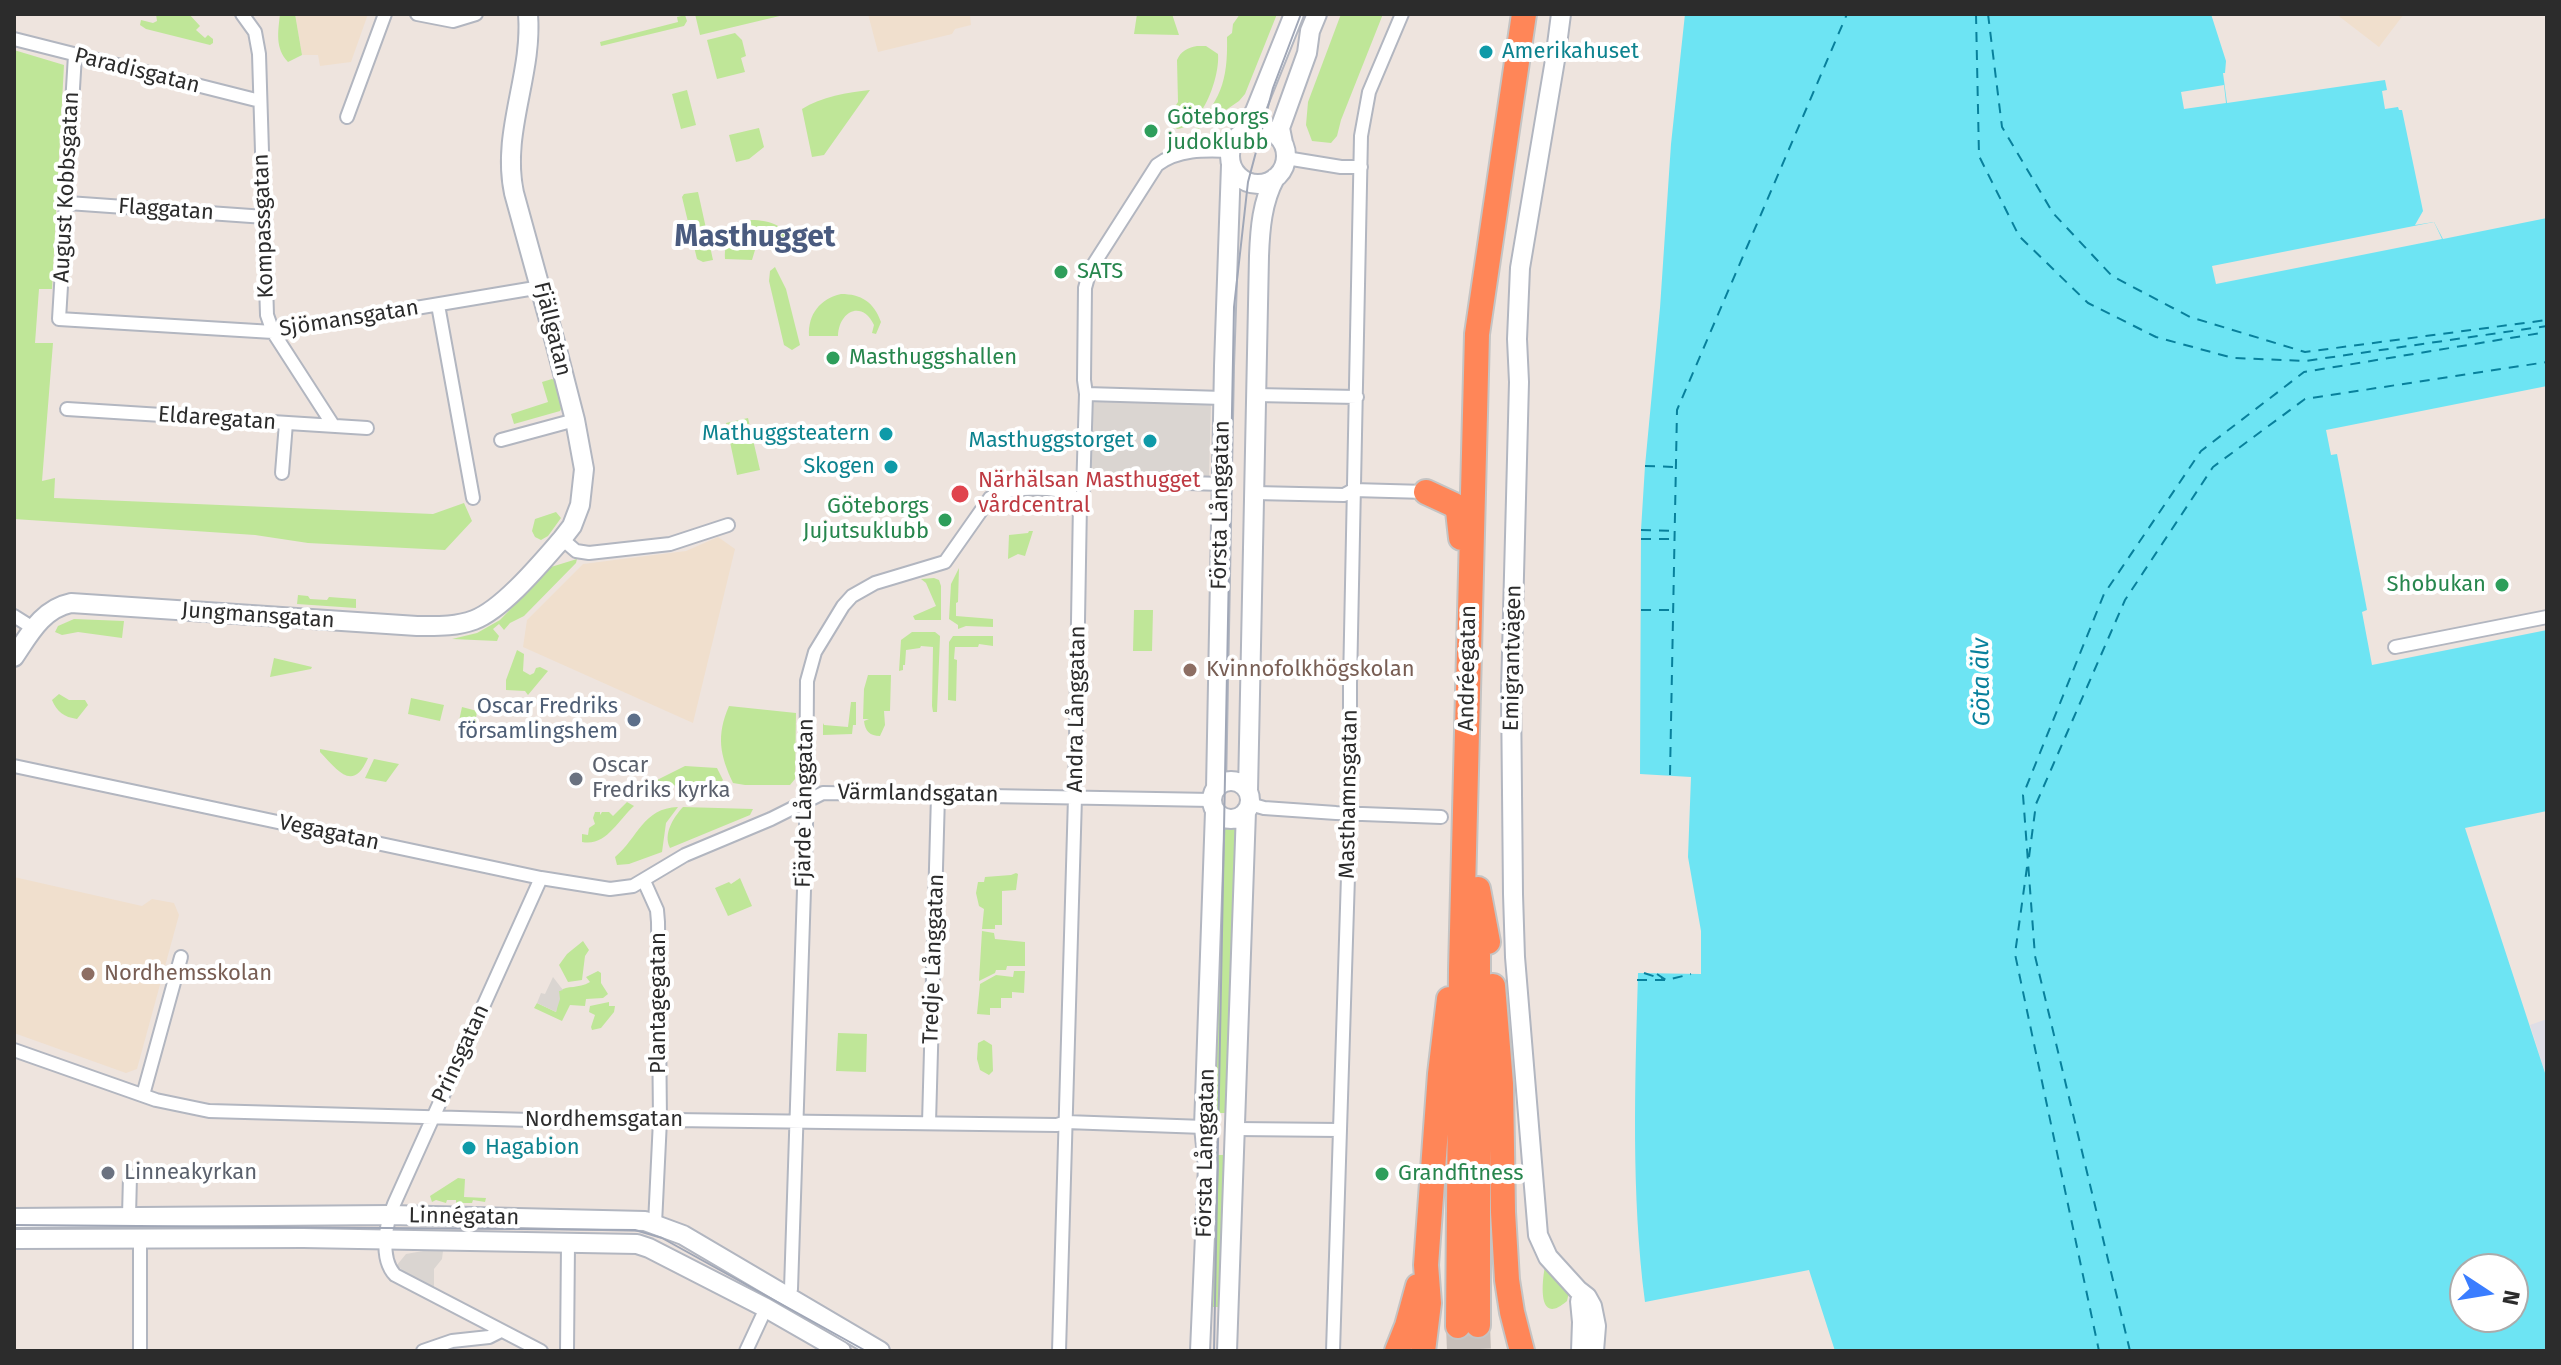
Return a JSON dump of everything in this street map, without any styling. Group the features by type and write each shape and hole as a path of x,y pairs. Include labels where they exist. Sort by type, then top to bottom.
{"highway":[{"name":"Andréegatan","path":"1524,14 1479,305 1470,555 1462,960 1468,1325 1493,330 1540,14"},
{"path":"1426,492 1458,479 1474,435"},
{"path":"1426,492 1454,505 1458,511 1459,533 1470,555"},
{"path":"1478,889 1487,923 1497,1028 1507,1280 1522,1351"},
{"path":"1423,1351 1429,1303 1426,1265 1444,1027 1452,985 1462,960"},
{"path":"1397,1351 1426,1265"}],"street":[{"name":"Kompassgatan","path":"242,14 255,32 258,43 267,315 273,332 333,425"},
{"path":"347,117 385,14"},
{"path":"417,14 453,21 476,14"},
{"name":"Fjällgatan","path":"489,612 572,526 584,483 575,420 514,193 510,167 528,38 528,14"},
{"path":"1244,131 1294,14"},
{"path":"1320,14 1310,31 1307,53 1280,128 1284,150 1284,165 1275,178 1262,183 1248,182 1241,179 1230,158 1234,139 1244,131 1268,129 1276,134 1284,150 1341,167 1361,167"},
{"name":"Masthamnsgatan","path":"1333,1351 1350,813 1361,136 1367,99 1402,14"},
{"name":"Emigrantvägen","path":"1561,14 1520,268 1511,691 1515,957 1538,1235 1545,1252 1592,1306 1596,1326 1594,1351"},
{"name":"Paradisgatan","path":"14,39 260,101"},
{"name":"August Kobbsgatan","path":"59,319 75,55"},
{"name":"Andra Långgatan","path":"1059,1351 1080,503 1084,480 1085,288 1090,270 1157,165 1170,156 1208,149 1230,158"},
{"name":"Första Långgatan","path":"1200,1351 1208,1166 1204,1127 1230,158"},
{"name":"Första Långgatan","path":"1227,1351 1248,802 1259,256 1264,206 1275,178"},
{"name":"Flaggatan","path":"68,203 265,217"},
{"name":"Sjömansgatan","path":"59,319 273,332 541,287"},
{"path":"438,305 473,498"},
{"path":"1086,394 1223,398"},
{"path":"1255,395 1357,397"},
{"name":"Eldaregatan","path":"67,409 367,428"},
{"path":"501,440 575,420"},
{"path":"282,473 286,423"},
{"path":"1084,480 1222,484"},
{"name":"Fjärde Långgatan","path":"788,1296 791,1289 806,801 807,674 815,652 852,596 875,583 945,562 990,498 997,493 1016,490 1063,492 1080,503"},
{"path":"1255,493 1344,495 1353,490 1426,492"},
{"path":"562,539 576,551 589,553 670,544 728,525"},
{"name":"Jungmansgatan","path":"16,654 33,628 50,611 71,603 439,627 474,620 489,612"},
{"path":"14,616 33,628"},
{"path":"2395,647 2547,617"},
{"name":"Vegagatan","path":"14,766 541,878 610,889 644,881"},
{"path":"1248,802 1240,817 1229,819 1214,800 1223,783 1232,781 1241,784 1248,802 1264,808 1441,817"},
{"name":"Värmlandsgatan","path":"644,881 685,855 771,819 823,793 1214,800"},
{"name":"Tredje Långgatan","path":"929,1123 938,795"},
{"name":"Prinsgatan","path":"387,1230 432,1117 541,878"},
{"name":"Plantagegatan","path":"644,881 657,910 658,922 660,1120 655,1224"},
{"path":"143,1095 181,957"},
{"name":"Nordhemsgatan","path":"14,1050 156,1100 209,1111 567,1121 1057,1125 1066,1122 1204,1127"},
{"path":"1236,1129 1340,1130"},
{"path":"129,1216 130,1176"},
{"name":"Linnégatan","path":"14,1218 129,1216 387,1230 568,1244 624,1243 644,1246 766,1308 841,1351"},
{"name":"Linnégatan","path":"14,1239 303,1238 387,1230 633,1220 655,1224 683,1235 880,1351"},
{"path":"387,1230 388,1266 395,1275 541,1351"},
{"path":"140,1240 140,1351"},
{"path":"567,1351 568,1244"},
{"path":"1578,1290 1582,1311 1581,1351"},
{"path":"746,1351 766,1308"},
{"name":"Masthamnsgatan","path":"1335,1325 1341,1351"},
{"path":"423,1351 452,1341 489,1337 501,1331"}],"shaded area":[{"path":"295,14 368,14 351,62 320,66 318,55 302,55"},
{"path":"868,14 973,14 970,15 971,25 955,29 952,34 878,52"},
{"path":"2336,14 2404,14 2379,47"},
{"name":"Masthuggstorget","path":"1092,399 1211,403 1209,478 1089,478"},
{"path":"718,537 735,549 693,723 523,647 527,620 583,564 686,551"},
{"name":"Nordhemsskolan","path":"14,877 142,906 152,899 174,903 179,915 137,1069 126,1073 14,1033"},
{"path":"553,977 563,990 559,991 556,1012 537,1003"},
{"path":"2547,1019 2547,1079 2530,1025"},
{"path":"443,1251 442,1259 434,1269 434,1288 397,1265 406,1254"}],"green space":[{"path":"156,14 189,14 200,26 196,30 205,38 208,35 213,43 210,45 140,25 141,20 157,21"},
{"path":"280,14 295,14 302,55 288,62 279,45"},
{"path":"695,14 788,14 700,35"},
{"path":"1137,14 1172,14 1179,35 1134,34"},
{"path":"1240,14 1277,14 1245,94 1191,134 1220,90 1226,67 1227,37"},
{"path":"1341,14 1383,14 1337,136 1331,143 1312,141 1306,125 1308,102"},
{"path":"685,15 687,21 684,26 601,46 600,42 678,22 677,17"},
{"path":"735,33 742,40 746,56 741,58 745,72 717,79 707,40"},
{"path":"1206,46 1218,54 1216,75 1208,99 1195,120 1177,129 1167,119 1178,102 1177,60 1185,50"},
{"path":"14,50 64,65 52,289 39,289 35,343 53,343 42,481 55,478 54,498 433,514 464,503 472,521 445,550 308,543 255,535 14,519"},
{"path":"687,90 696,125 681,129 672,94"},
{"path":"870,90 824,155 812,157 802,109 835,96"},
{"path":"759,128 764,147 749,159 736,162 729,135"},
{"path":"698,192 713,260 703,262 697,259 682,197"},
{"path":"751,220 765,221 783,229 790,248 785,250 780,238 767,235 758,240 752,260 725,259 726,245 731,235"},
{"path":"775,267 786,289 800,345 792,350 784,345 769,281 770,271"},
{"path":"841,294 861,298 871,304 881,322 876,334 872,333 874,325 869,317 858,311 842,320 838,336 809,336 813,314 821,304"},
{"path":"552,379 562,407 560,411 514,424 511,414 548,402 542,382"},
{"path":"748,418 760,470 737,475 726,423"},
{"path":"556,512 561,518 548,536 541,540 535,537 532,531 535,519"},
{"path":"1033,531 1025,556 1018,554 1008,559 1009,535"},
{"path":"577,559 524,616 504,630 499,624 493,629 499,636 497,641 452,639 477,633 500,620 551,567"},
{"path":"959,568 956,616 993,619 993,627 966,626 958,629 958,625 949,619 951,584"},
{"path":"921,579 939,580 941,586 941,620 915,620 913,616 936,606 926,583"},
{"path":"298,595 310,599 356,599 356,608 297,604"},
{"path":"1134,610 1153,610 1152,651 1133,651"},
{"path":"74,619 124,621 122,638 55,632 58,626"},
{"path":"912,632 935,632 940,636 937,712 933,712 932,706 933,647 906,650 905,665 899,671 901,640"},
{"path":"953,636 993,636 993,646 955,647 956,701 948,700 949,642"},
{"path":"517,650 524,654 523,671 530,675 540,667 548,671 528,695 525,691 506,690 506,680"},
{"path":"274,658 312,667 270,677"},
{"path":"868,675 891,675 890,711 884,711 885,725 880,736 869,732 864,721 869,719 863,719"},
{"path":"59,694 69,700 85,700 88,705 77,719 68,717 59,711 52,700"},
{"path":"411,698 444,705 440,721 408,714"},
{"path":"851,702 856,702 856,725 853,725 852,734 823,735 823,723 848,727"},
{"path":"729,706 796,713 795,779 790,785 733,783 721,745 722,727"},
{"path":"462,707 477,711 475,725 504,731 505,741 457,730"},
{"path":"320,749 368,758 357,774 351,776 333,766"},
{"path":"374,759 399,764 386,782 365,778"},
{"path":"685,766 717,768 723,780 718,786 647,785"},
{"path":"627,802 634,806 611,831 598,840 582,842 582,834 588,835 589,828 595,824 595,812 600,812 600,815 609,812 613,816"},
{"path":"678,807 666,823 662,852 617,865 615,857 649,818"},
{"path":"683,807 753,809 750,815 670,848 668,832"},
{"path":"1224,823 1237,825 1228,1113 1215,1113 1220,828"},
{"path":"1016,873 1016,890 1002,891 1002,925 995,925 995,929 982,929 984,909 979,906 976,893 978,882 984,882 985,877"},
{"path":"740,878 752,906 728,916 715,888"},
{"path":"982,931 994,933 995,939 1025,942 1025,966 1007,966 1006,970 996,970 979,981"},
{"path":"583,941 589,950 585,956 582,980 568,982 559,965"},
{"path":"598,971 608,994 603,998 586,999 585,1006 570,1005 562,1021 534,1008 537,1003 556,1012 559,991 590,982 586,977"},
{"path":"1014,971 1025,971 1024,993 1012,992 1012,998 1001,998 1001,1008 990,1008 990,1015 977,1014 980,984 996,975 1013,977"},
{"path":"609,1002 609,1006 615,1006 614,1012 601,1028 592,1030 595,1015 589,1012 590,1006"},
{"path":"838,1033 867,1034 866,1072 836,1071"},
{"path":"984,1040 992,1045 993,1071 989,1075 980,1070 977,1059 978,1043"},
{"path":"1212,1155 1233,1155 1226,1307 1209,1307"},
{"path":"458,1178 465,1179 464,1197 486,1198 485,1202 432,1202 430,1196"},
{"path":"1545,1266 1569,1292 1567,1301 1557,1308 1550,1309 1544,1299"}],"water":[{"name":"Göta älv","path":"1685,14 2211,14 2226,61 2223,73 2227,103 2385,80 2387,90 2382,91 2385,109 2398,107 2402,110 2423,211 2415,225 2434,222 2443,239 2547,218 2547,386 2326,430 2331,455 2337,454 2367,610 2362,612 2372,665 2547,630 2547,811 2465,828 2547,1079 2547,1351 1835,1351 1809,1270 1645,1302 1636,1179 1638,973 1701,974 1701,931 1688,857 1691,777 1640,774 1641,530 1671,144"}],"pier":[{"path":"2224,85 2226,103 2184,109 2181,92"},
{"path":"2434,222 2442,239 2216,284 2212,266"}],"ferry route":[{"path":"1670,775 1677,410 1847,14"},
{"path":"1976,14 1979,156 2019,236 2088,303 2156,337 2233,358 2305,361 2547,326"},
{"path":"1988,14 2002,127 2053,213 2112,276 2190,317 2305,352 2547,320"},
{"path":"2130,1351 2035,956 2023,795 2104,594 2201,451 2304,372 2547,332"},
{"path":"2029,857 2036,804 2125,600 2213,467 2305,399 2547,362"},
{"path":"1645,466 1675,467"},
{"path":"1641,530 1675,531"},
{"path":"1641,539 1675,539"},
{"path":"1641,610 1672,610"},
{"path":"2027,867 2015,954 2099,1351"},
{"path":"1644,973 1662,979"},
{"path":"1657,974 1666,980"},
{"path":"1637,980 1667,980 1691,974"}],"tunnel":[{"path":"1478,1325 1479,1351"},
{"path":"1458,1326 1459,1351"}],"tram line":[{"path":"1214,1351 1234,307 1248,182 1273,88 1301,14"},
{"path":"14,1225 635,1230 662,1238 866,1351"}],"place":[{"name":"Amerikahuset","path":"1486,52"},
{"name":"Göteborgs judoklubb","path":"1151,131"},
{"name":"SATS","path":"1061,272"},
{"name":"Masthuggshallen","path":"833,358"},
{"name":"Mathuggsteatern","path":"886,434"},
{"name":"Masthuggstorget","path":"1150,441"},
{"name":"Skogen","path":"891,467"},
{"name":"Närhälsan Masthugget vårdcentral","path":"960,494"},
{"name":"Göteborgs Jujutsuklubb","path":"945,520"},
{"name":"Shobukan","path":"2502,585"},
{"name":"Kvinnofolkhögskolan","path":"1190,670"},
{"name":"Oscar Fredriks församlingshem","path":"634,720"},
{"name":"Oscar Fredriks kyrka","path":"576,779"},
{"name":"Nordhemsskolan","path":"88,974"},
{"name":"Hagabion","path":"469,1148"},
{"name":"Linneakyrkan","path":"108,1173"},
{"name":"Grandfitness","path":"1382,1174"}],"district":[{"name":"Masthugget","path":"755,238"}]}
